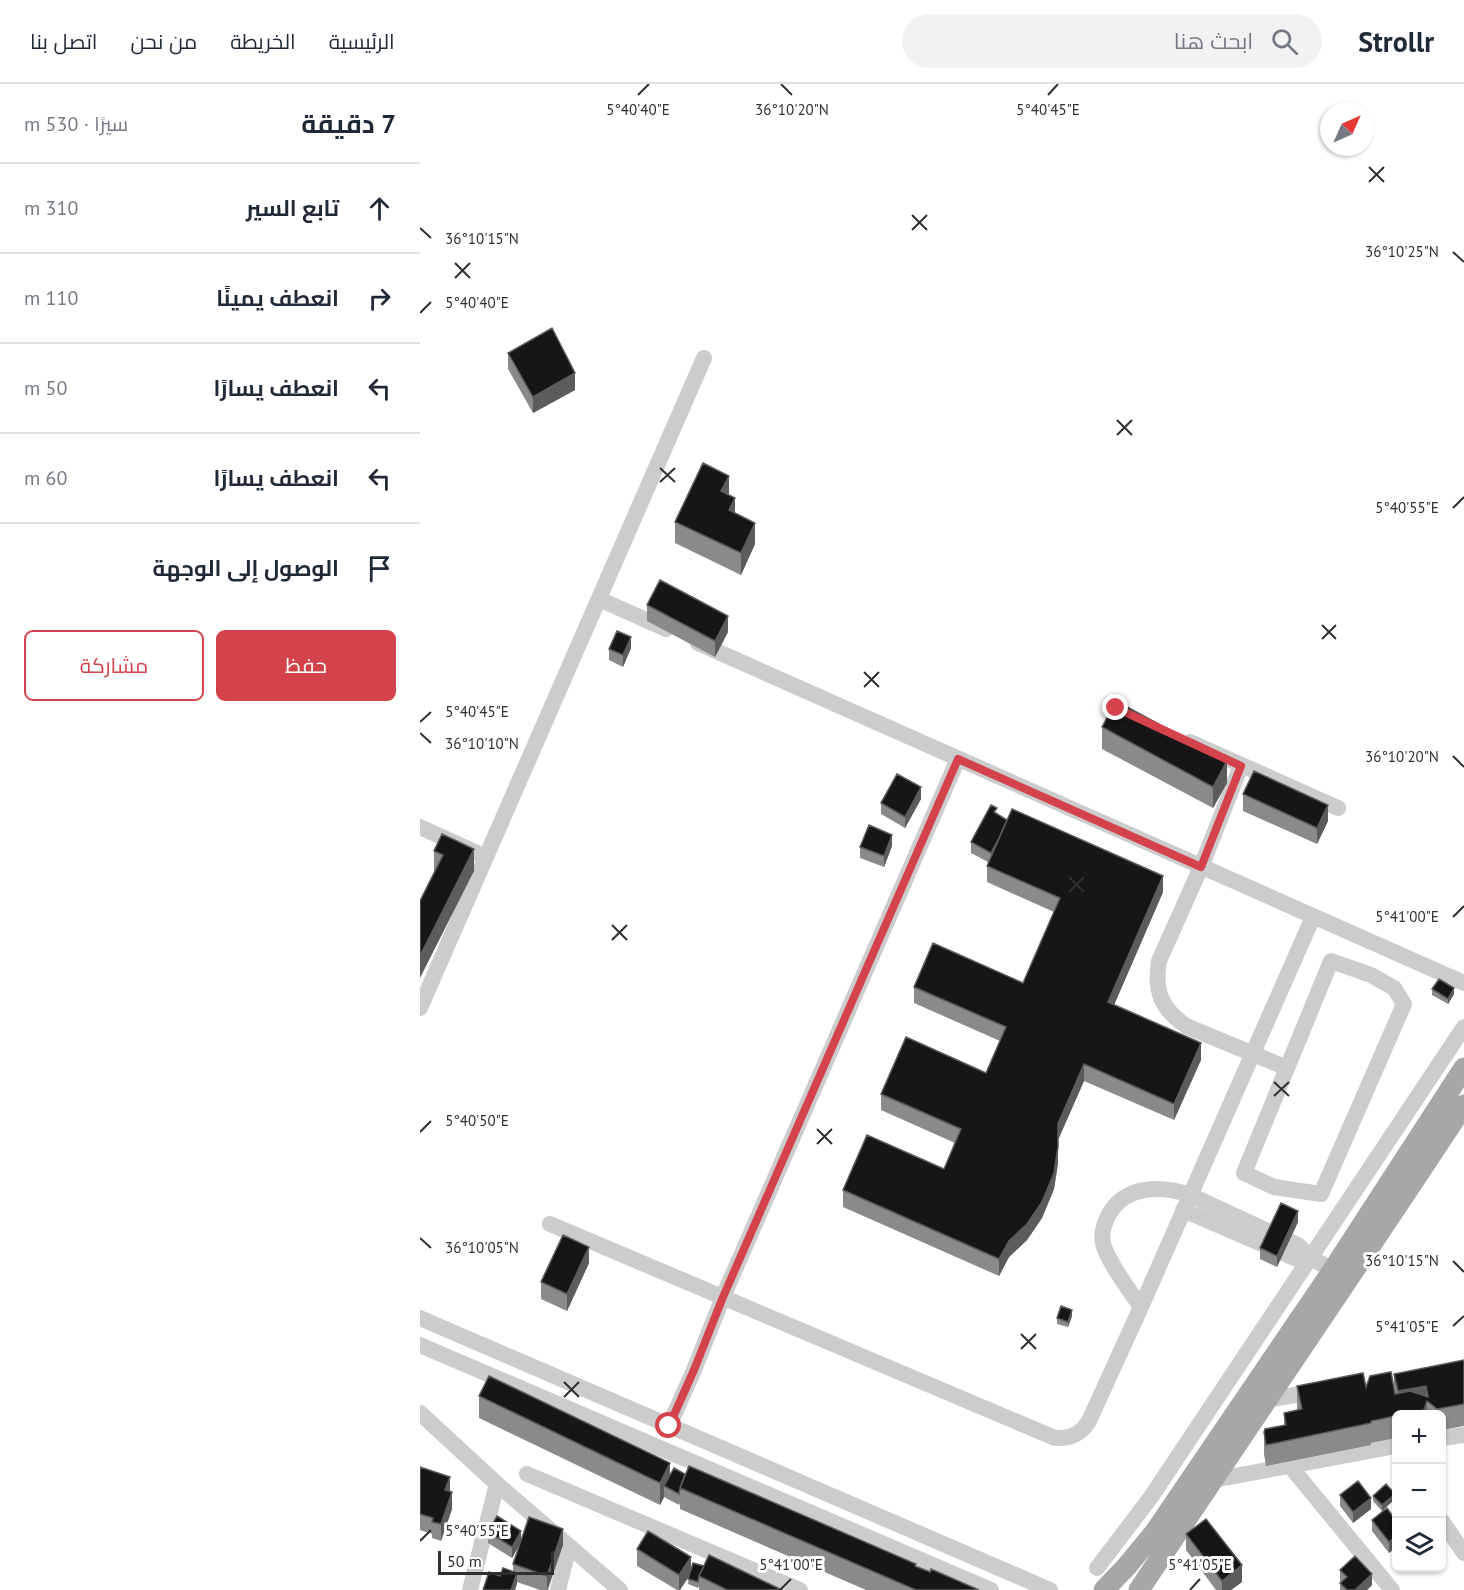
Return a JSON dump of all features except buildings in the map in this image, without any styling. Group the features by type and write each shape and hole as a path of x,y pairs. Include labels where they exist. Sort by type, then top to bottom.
{"main road":[{"path":"1139,1590 1266,1400 1464,1068"},
{"path":"1104,1590 1155,1532 1464,1106"}],"street":[{"path":"420,1008 704,358"},
{"path":"599,598 1464,983"},
{"path":"1179,737 1338,808"},
{"path":"669,1426 958,759"},
{"path":"1241,766 1201,867 1158,961 1156,978 1161,1000 1172,1016 1186,1026 1287,1068"},
{"path":"420,828 486,857"},
{"path":"550,1224 1055,1438 1064,1439 1075,1436 1084,1428 1141,1307 1313,917"},
{"path":"1331,962 1371,975 1394,988 1404,1004 1321,1194 1274,1187 1244,1173 1287,1068 1331,962"},
{"path":"1096,1568 1151,1497 1464,1027"},
{"path":"1141,1307 1106,1252 1102,1240 1103,1226 1111,1210 1123,1198 1138,1191 1159,1188 1176,1190 1187,1203 1292,1257 1310,1258 1341,1274"},
{"path":"420,1318 1050,1590"},
{"path":"420,1345 991,1590"},
{"path":"1266,1400 1336,1388"},
{"path":"420,1413 497,1485 620,1590"},
{"path":"1446,1437 1464,1435"},
{"path":"1213,1480 1392,1450"},
{"path":"1290,1466 1392,1590"},
{"path":"527,1474 800,1590"},
{"path":"470,1590 497,1485"},
{"path":"1446,1527 1464,1553"},
{"path":"558,1590 569,1546"}],"route":[{"path":"669,1426 958,759 1201,867 1241,766 1116,708"}]}
